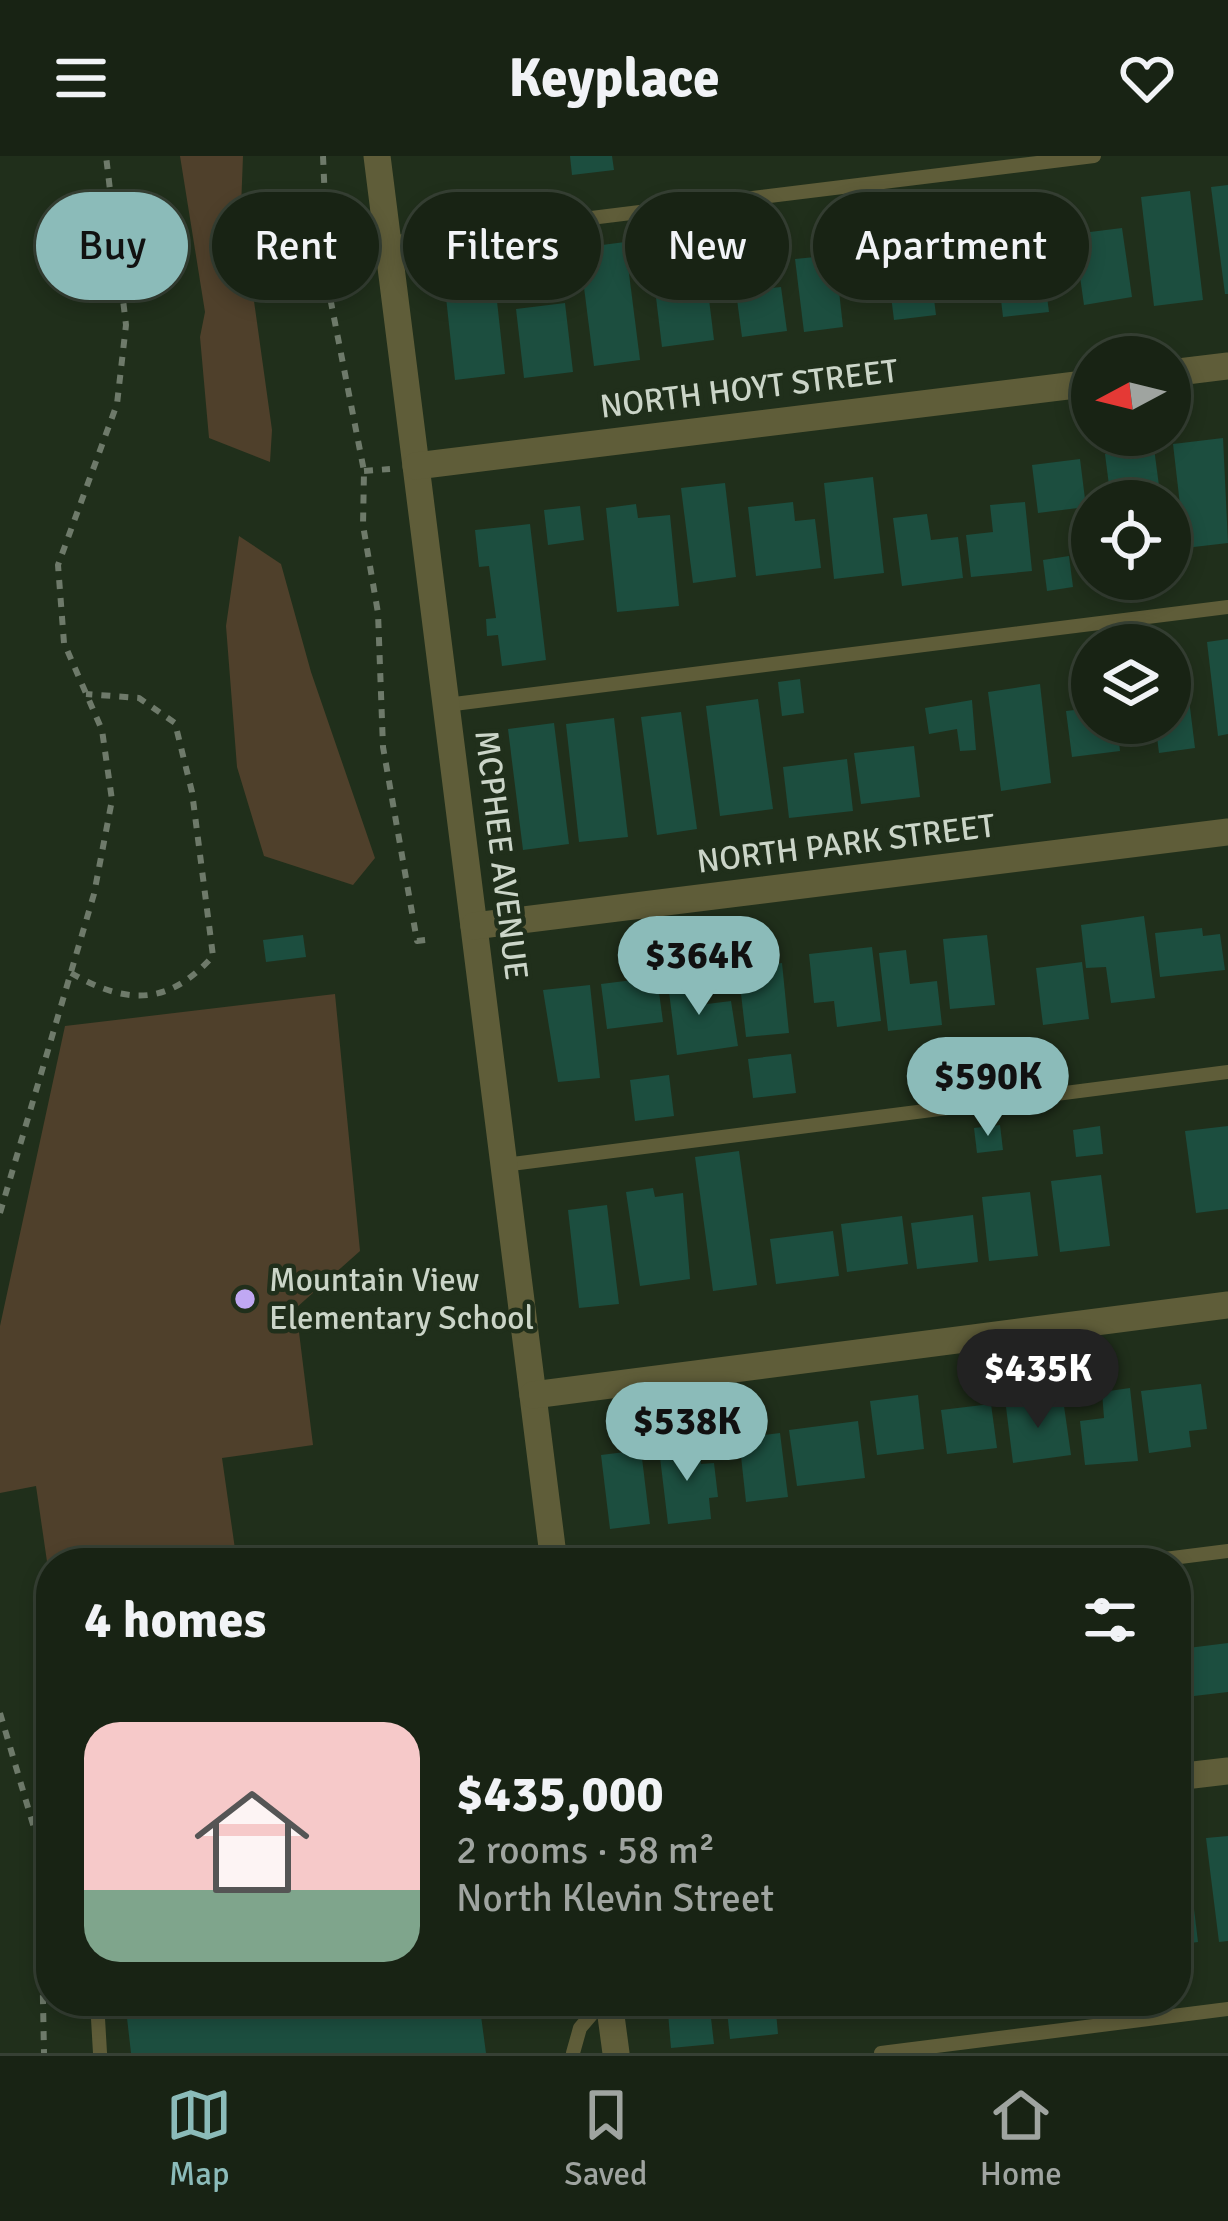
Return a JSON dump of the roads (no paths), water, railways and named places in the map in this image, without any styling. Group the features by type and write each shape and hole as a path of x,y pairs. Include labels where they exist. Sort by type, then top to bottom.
{"street":[{"name":"MCPHEE AVENUE","path":"377,156 552,1548"},
{"path":"1191,370 1228,366"},
{"name":"NORTH HOYT STREET","path":"416,466 1071,386"},
{"name":"NORTH PARK STREET","path":"474,926 1228,832"},
{"path":"533,1395 1228,1305"},
{"path":"1191,1776 1228,1772"},
{"path":"609,2016 616,2053"}],"lane":[{"path":"388,243 1094,156"},
{"path":"446,705 1228,607"},
{"path":"504,1165 1228,1072"},
{"path":"1191,1556 1228,1551"},
{"path":"1191,2014 1228,2009"},
{"path":"98,2016 100,2053"},
{"path":"573,2053 580,2028 592,2016"},
{"path":"881,2053 1173,2016"}],"place":[{"name":"Mountain View Elementary School","path":"245,1299"}]}
